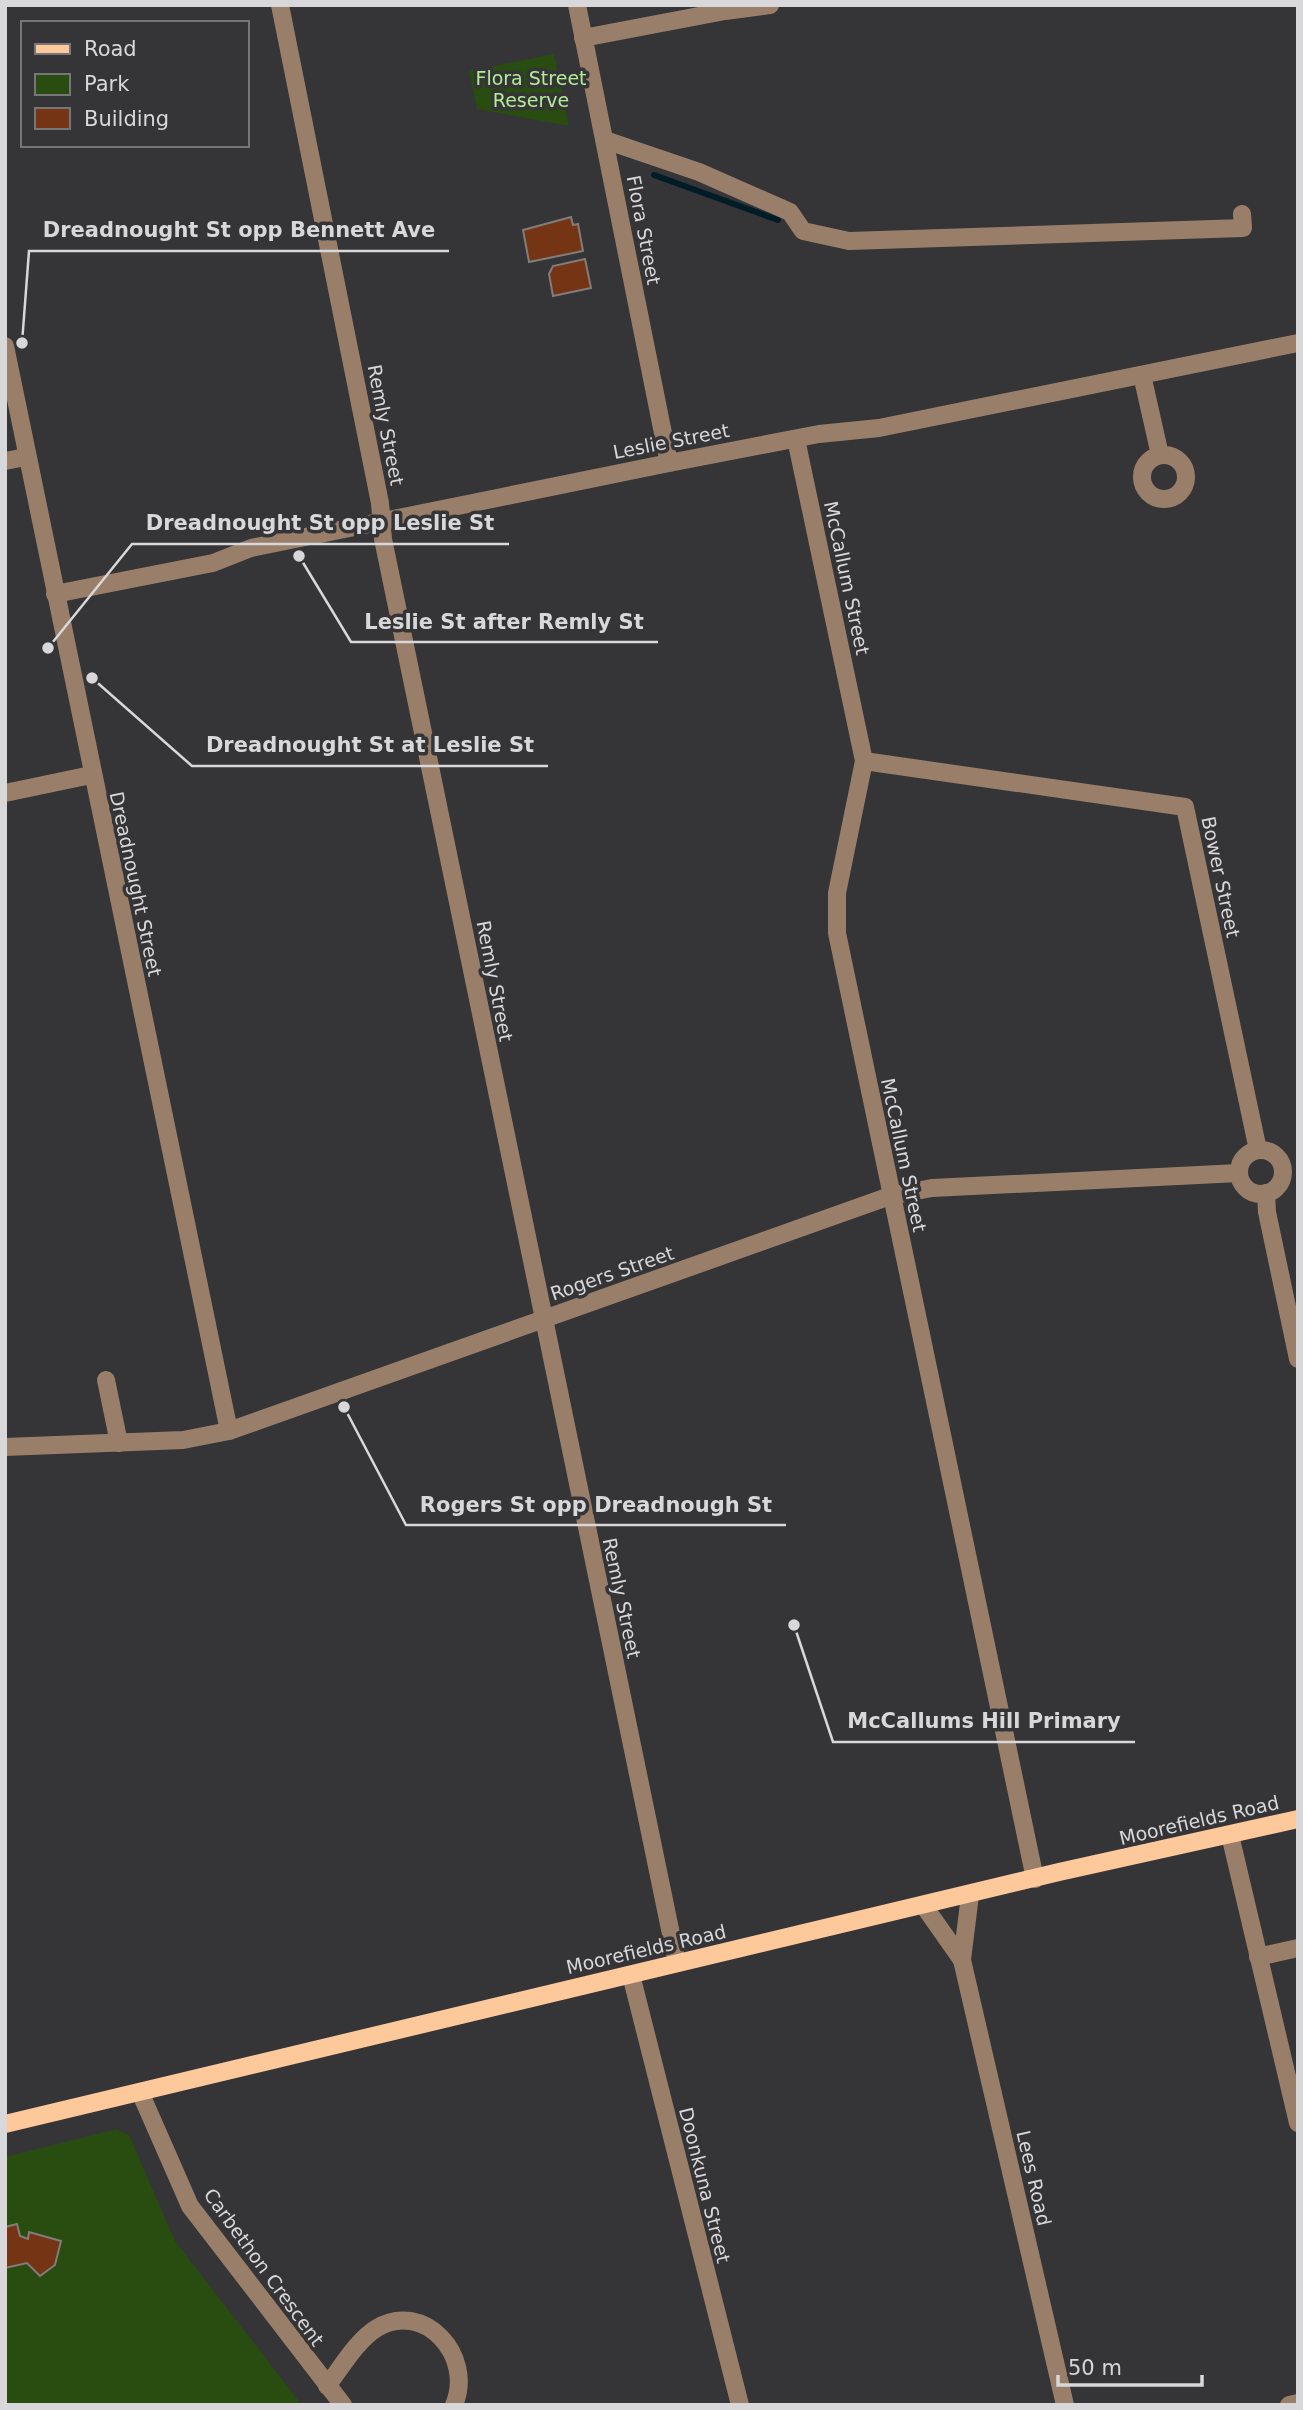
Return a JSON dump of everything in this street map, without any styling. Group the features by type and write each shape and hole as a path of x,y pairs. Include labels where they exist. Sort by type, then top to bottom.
{"main road":[{"name":"Moorefields Road","path":"5,2124 1298,1819"}],"street":[{"name":"Remly Street","path":"280,5 542,1319 677,1964"},
{"name":"Flora Street","path":"577,5 669,463"},
{"path":"583,38 724,10 770,5"},
{"path":"605,139 699,172 790,212 803,231 849,241 1242,228 1242,214"},
{"name":"Leslie Street","path":"54,594 213,563 251,548 669,463 796,439 879,428 1298,343"},
{"name":"Dreadnought Street","path":"5,346 54,594 229,1431"},
{"path":"1142,375 1160,455"},
{"name":"McCallum Street","path":"796,439 864,761 837,893 836,922 890,1196 1035,1879"},
{"path":"5,461 26,457"},
{"name":"Bower Street","path":"864,761 1185,807 1258,1150"},
{"path":"5,793 92,775"},
{"path":"1258,1150 1277,1157 1290,1175 1266,1193 1248,1189 1239,1173 1246,1156 1258,1150"},
{"name":"Rogers Street","path":"5,1447 183,1440 229,1431 890,1196 932,1188 1239,1173"},
{"path":"1266,1193 1266,1212 1298,1359"},
{"path":"106,1380 119,1443"},
{"path":"1230,1835 1298,2123"},
{"name":"Lees Road","path":"970,1895 962,1960 1065,2405"},
{"name":"Lees Road","path":"924,1906 962,1960"},
{"path":"1258,1957 1298,1948"},
{"name":"Doonkuna Street","path":"631,1975 740,2405"},
{"name":"Carbethon Crescent","path":"140,2092 191,2206 343,2405"},
{"name":"Carbethon Crescent","path":"327,2386 368,2335 378,2327 387,2323 415,2324 441,2336 455,2356 460,2386 454,2405"},
{"path":"1289,2405 1298,2403"}],"green space":[{"name":"Flora Street Reserve","path":"554,54 569,126 477,109 469,71"},
{"path":"117,2129 129,2135 175,2241 302,2405 5,2405 5,2157"}],"building":[{"path":"571,217 573,225 578,224 583,251 529,262 523,230"},
{"path":"585,259 591,288 553,296 549,274 553,266"},
{"path":"17,2224 20,2236 28,2239 29,2232 61,2241 55,2265 40,2276 27,2263 5,2268 5,2227"}],"waterway":[{"path":"654,175 778,220"}],"place":[{"name":"Dreadnought St opp Bennett Ave","path":"22,343"},
{"name":"Leslie St after Remly St","path":"299,556"},
{"name":"Dreadnought St opp Leslie St","path":"48,648"},
{"name":"Dreadnought St at Leslie St","path":"92,678"},
{"name":"Rogers St opp Dreadnough St","path":"344,1407"},
{"name":"McCallums Hill Primary","path":"794,1625"}]}
